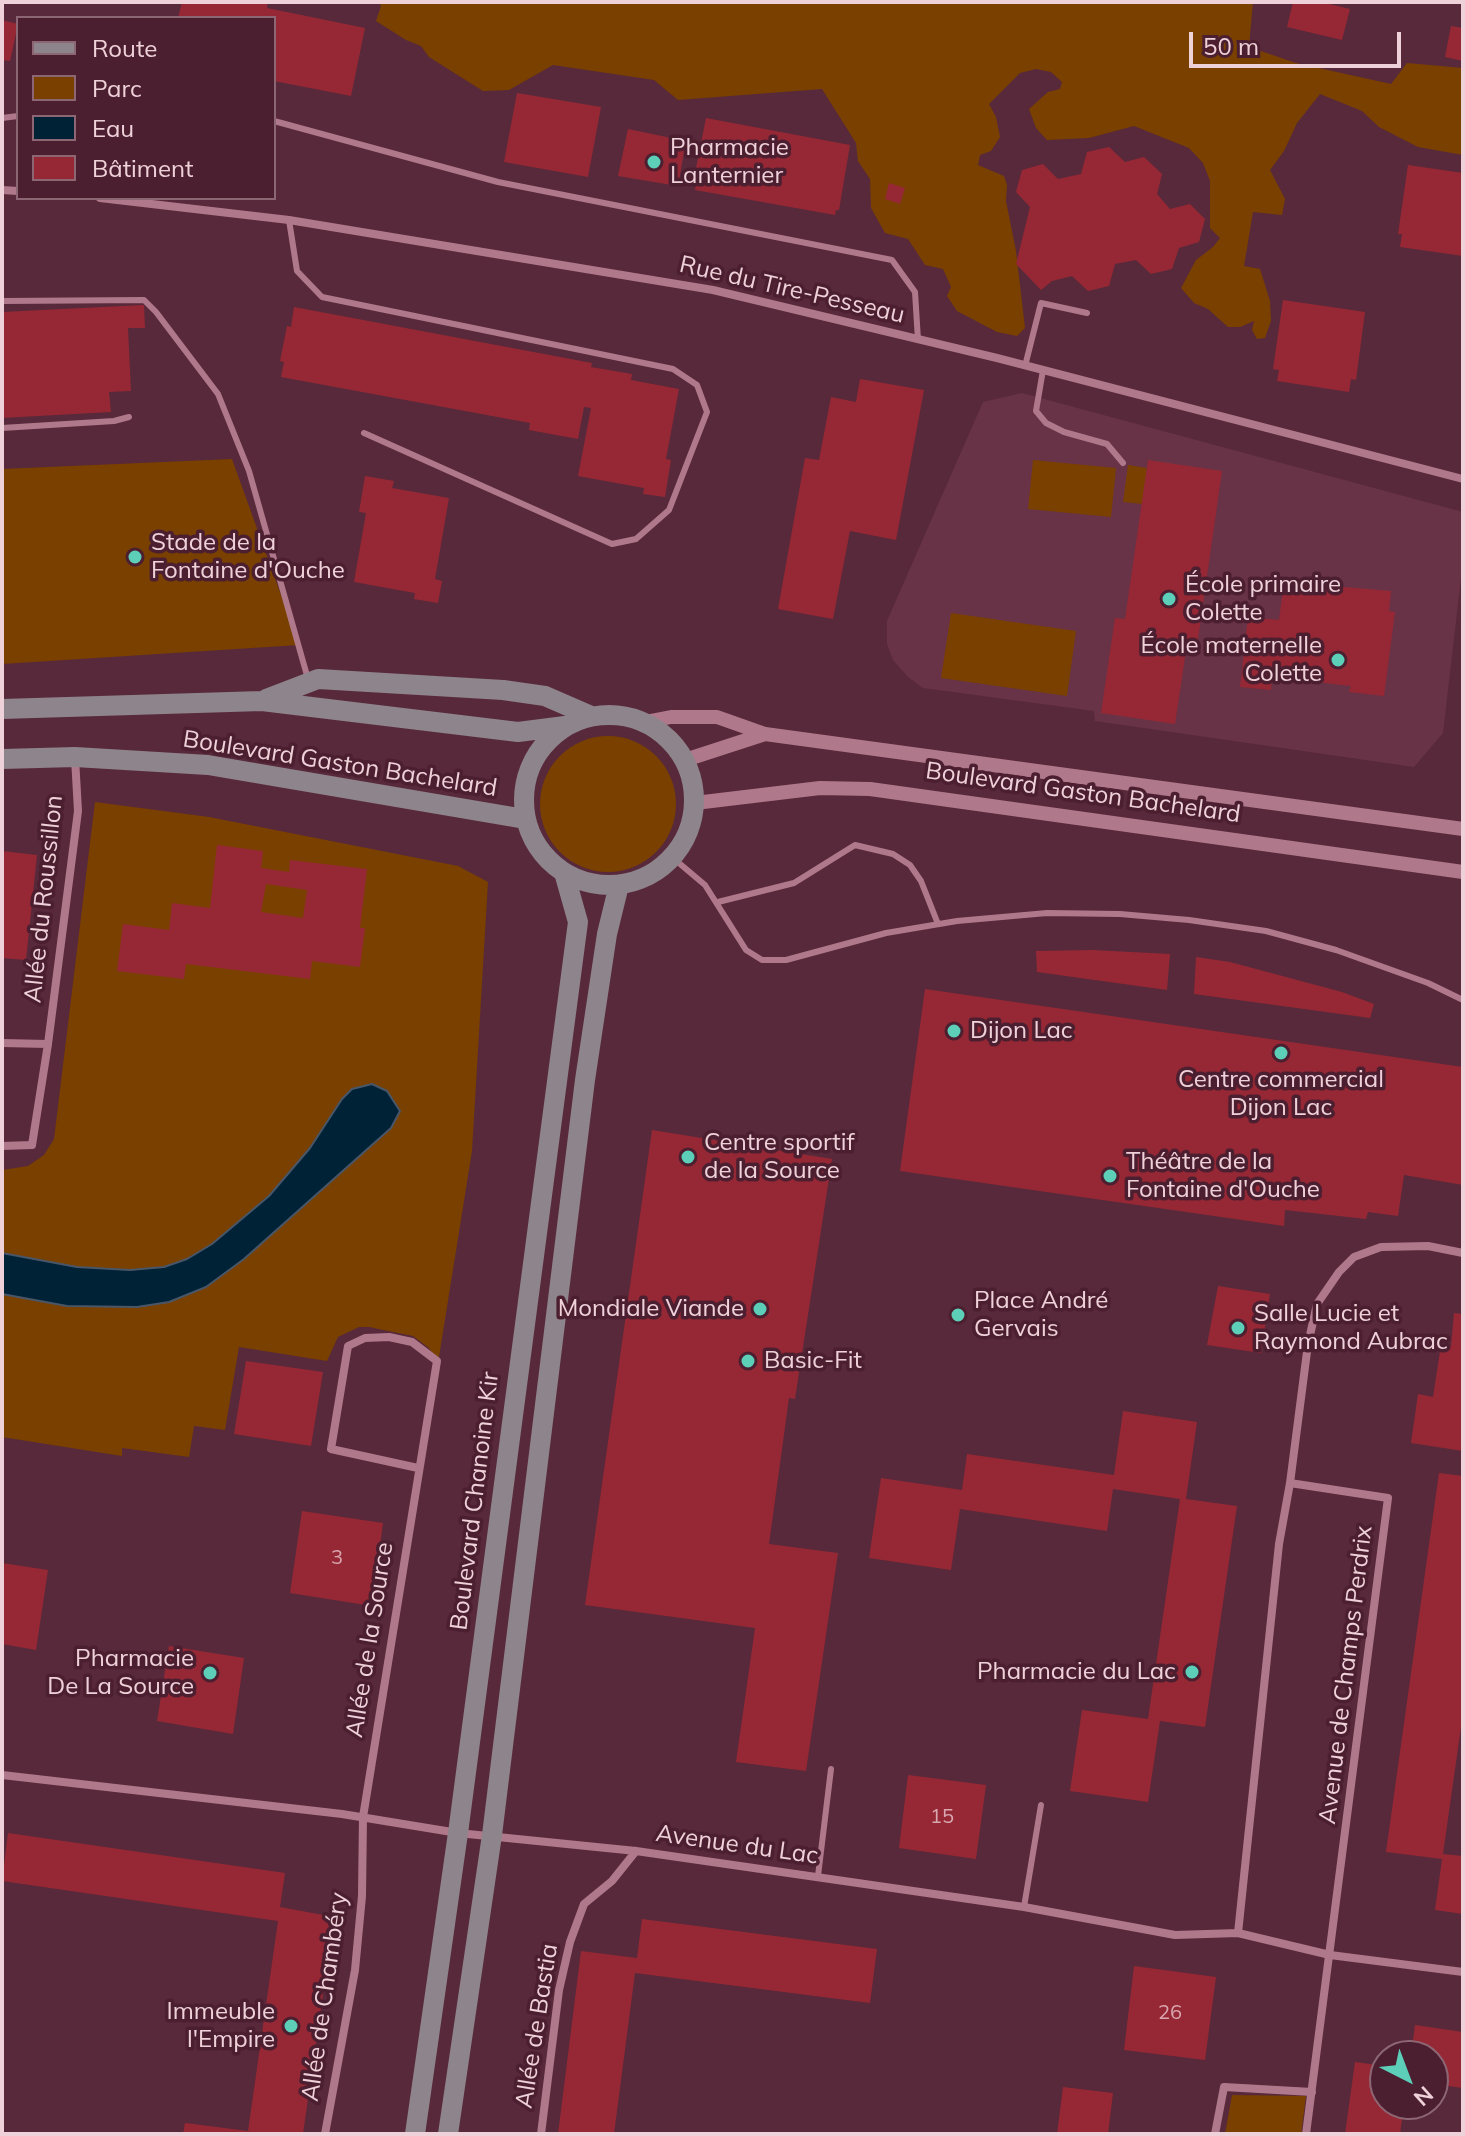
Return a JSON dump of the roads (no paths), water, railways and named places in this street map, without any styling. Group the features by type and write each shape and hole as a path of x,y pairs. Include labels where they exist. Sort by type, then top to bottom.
{"main road":[{"path":"262,701 318,679 478,687 545,696 591,716"},
{"name":"Boulevard Gaston Bachelard","path":"2,709 262,701 518,732 565,726"},
{"path":"619,715 645,722 668,738 685,760 693,781 695,803 690,828 673,858 639,880 619,885 588,883 565,876 542,854 525,819 524,792 530,766 545,743 565,726 591,716 619,715"},
{"name":"Boulevard Gaston Bachelard","path":"2,759 75,757 208,765 525,819"},
{"name":"Boulevard Chanoine Kir","path":"415,2134 458,1833 578,922 565,876"},
{"path":"448,2134 492,1835 580,1122 607,934 619,885"}],"street":[{"name":"Rue du Tire-Pesseau","path":"117,200 289,220 713,290 1043,370 1463,479"},
{"name":"Boulevard Gaston Bachelard","path":"645,722 671,717 717,717 765,734 1463,829"},
{"name":"Boulevard Gaston Bachelard","path":"685,760 765,734"},
{"name":"Allée du Roussillon","path":"2,1146 32,1145 78,811 75,757"},
{"name":"Boulevard Gaston Bachelard","path":"695,803 820,788 870,789 1463,872"},
{"path":"2,1043 48,1044"},
{"path":"1238,1933 1279,1544 1308,1344 1317,1304 1339,1272 1354,1257 1381,1247 1428,1246 1463,1253"},
{"name":"Allée de la Source","path":"363,1817 437,1361 412,1342 389,1337 365,1338 348,1346 331,1449 418,1468"},
{"name":"Avenue de Champs Perdrix","path":"1290,1483 1388,1498 1330,1955"},
{"name":"Avenue du Lac","path":"2,1775 363,1817 458,1833 636,1851 1024,1907 1175,1935 1238,1933 1330,1955 1463,1972"},
{"name":"Allée de Chambéry","path":"325,2134 355,1970 362,1896 363,1817"},
{"name":"Allée de Bastia","path":"541,2134 559,1990 570,1942 584,1904 612,1881 636,1851"},
{"path":"1306,2134 1330,1955"},
{"path":"1215,2134 1224,2087 1312,2092"}],"lane":[{"path":"276,122 498,182 892,260 915,292 918,340"},
{"path":"289,220 297,271 322,297 673,369 697,385 707,412 669,510 636,539 612,544 364,433"},
{"path":"2,301 144,300 156,312 218,394 249,471 309,683"},
{"path":"1025,366 1041,303 1087,313"},
{"path":"1043,370 1036,411 1046,423 1064,432 1107,444 1123,463"},
{"path":"2,428 114,421 129,417"},
{"path":"718,902 794,883 855,845 893,854 910,865 921,881 938,924"},
{"path":"673,858 705,885 746,950 762,960 786,960 886,933 938,924 1047,913 1120,914 1266,931 1336,950 1428,983 1463,1000"},
{"path":"818,1876 831,1769"},
{"path":"1024,1907 1041,1805"}],"water":[{"path":"372,1084 387,1091 400,1111 391,1128 244,1259 206,1287 169,1302 137,1307 67,1306 2,1294 2,1253 77,1267 130,1270 164,1267 187,1259 212,1244 269,1196 310,1148 342,1099 352,1089"}],"place":[{"name":"Pharmacie Lanternier","path":"654,162"},
{"name":"Stade de la Fontaine d'Ouche","path":"135,557"},
{"name":"École primaire Colette","path":"1169,599"},
{"name":"École maternelle Colette","path":"1338,660"},
{"name":"Dijon Lac","path":"954,1031"},
{"name":"Centre commercial Dijon Lac","path":"1281,1053"},
{"name":"Centre sportif de la Source","path":"688,1157"},
{"name":"Théâtre de la Fontaine d'Ouche","path":"1110,1176"},
{"name":"Mondiale Viande","path":"760,1309"},
{"name":"Place André Gervais","path":"958,1315"},
{"name":"Salle Lucie et Raymond Aubrac","path":"1238,1328"},
{"name":"Basic-Fit","path":"748,1361"},
{"name":"Pharmacie du Lac","path":"1192,1672"},
{"name":"Pharmacie De La Source","path":"210,1673"},
{"name":"Immeuble l'Empire","path":"291,2026"}]}
